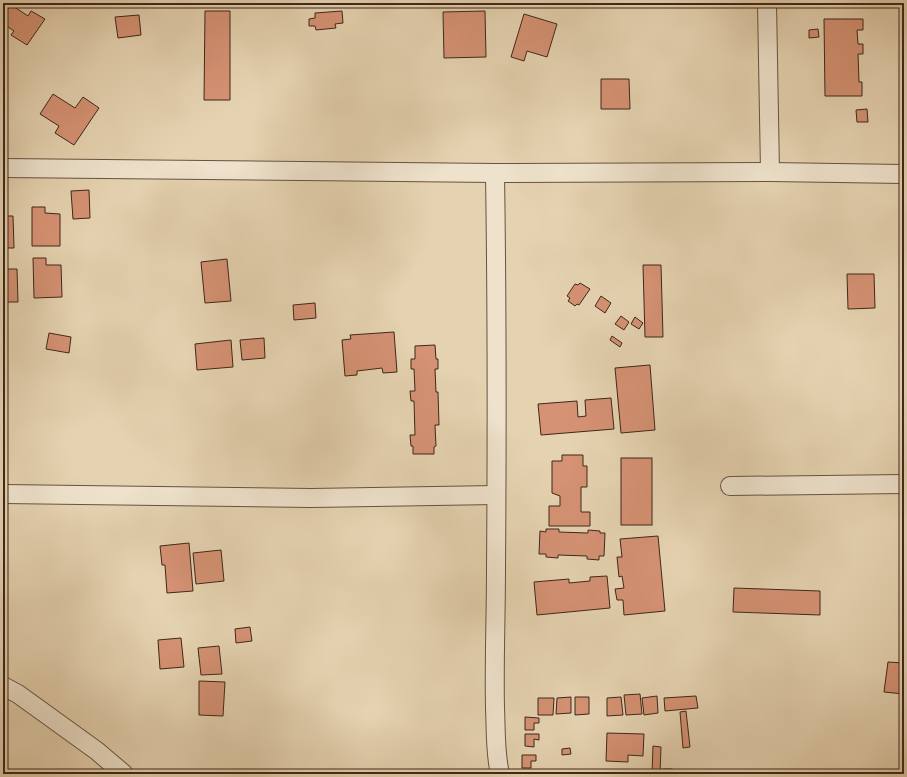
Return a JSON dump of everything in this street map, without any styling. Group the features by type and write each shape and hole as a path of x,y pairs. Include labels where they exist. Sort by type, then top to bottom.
{"street":[{"path":"768,3 770,172"},
{"path":"3,168 494,173 770,172 904,174"},
{"path":"494,173 497,384 495,677 496,730 498,766 500,774"},
{"path":"730,486 904,484"},
{"path":"3,494 311,498 496,495"},
{"path":"3,686 18,694 97,750 124,774"}],"building":[{"path":"3,3 15,3 13,6 28,16 31,11 45,19 27,45 11,35 14,31 5,25 3,27"},
{"path":"267,3 284,3 284,6 267,7"},
{"path":"205,11 230,11 230,100 204,100"},
{"path":"342,11 343,23 335,24 336,28 316,30 315,26 309,26 309,19 315,18 315,13"},
{"path":"485,11 486,57 444,58 443,12"},
{"path":"524,14 557,24 547,57 527,51 524,61 511,57"},
{"path":"139,15 141,35 118,38 115,17"},
{"path":"824,19 863,19 863,30 857,30 858,44 863,44 863,54 858,54 859,82 862,82 862,96 825,96"},
{"path":"818,29 819,37 809,38 809,30"},
{"path":"601,79 629,79 630,109 601,109"},
{"path":"53,94 75,108 83,97 99,108 74,145 55,133 59,126 40,114"},
{"path":"867,109 868,122 857,122 856,110"},
{"path":"89,190 90,218 73,219 71,191"},
{"path":"32,207 45,207 45,213 60,214 60,246 32,246"},
{"path":"3,216 13,216 14,248 3,248"},
{"path":"33,258 46,258 46,265 61,265 62,297 34,298"},
{"path":"227,259 231,301 205,303 201,262"},
{"path":"643,265 661,265 663,337 645,337"},
{"path":"3,269 17,269 18,302 3,302"},
{"path":"847,274 874,274 875,308 848,309"},
{"path":"580,283 590,289 579,305 577,304 575,306 568,301 570,298 567,296 575,284 578,285"},
{"path":"601,296 611,303 605,313 595,306"},
{"path":"315,303 316,318 294,320 293,305"},
{"path":"621,316 629,322 624,330 615,324"},
{"path":"635,317 643,323 639,329 631,324"},
{"path":"394,332 397,372 383,373 382,368 357,371 357,375 345,376 342,340 351,339 350,335"},
{"path":"49,333 71,337 69,353 46,349"},
{"path":"612,336 622,343 620,347 610,340"},
{"path":"264,338 265,358 242,360 240,340"},
{"path":"231,340 233,367 197,370 195,344"},
{"path":"435,345 436,359 438,359 438,369 435,369 436,392 438,392 439,425 435,425 436,446 434,447 434,454 413,454 413,446 411,446 410,435 415,435 414,401 411,401 410,391 415,391 414,369 411,369 411,359 415,359 415,346"},
{"path":"650,365 655,430 621,433 615,368"},
{"path":"611,398 614,429 541,435 538,404 577,401 578,417 586,416 585,400"},
{"path":"562,455 583,455 583,466 587,466 587,487 581,487 581,512 590,512 590,526 549,526 549,506 560,506 560,496 552,493 552,461 562,461"},
{"path":"621,458 652,458 652,525 621,525"},
{"path":"546,529 559,529 559,532 588,533 588,530 605,533 604,556 599,556 599,560 587,559 587,556 558,555 558,558 546,557 546,554 539,554 540,531 546,532"},
{"path":"658,536 665,611 624,615 623,600 617,600 615,589 624,588 622,576 619,577 617,557 622,557 620,539"},
{"path":"189,543 193,591 167,593 165,565 162,565 160,546"},
{"path":"221,550 224,581 196,584 193,553"},
{"path":"607,576 610,608 537,615 534,582 569,579 569,583 590,581 590,577"},
{"path":"734,588 820,591 820,615 733,612"},
{"path":"250,627 252,641 236,643 235,629"},
{"path":"181,638 184,667 160,669 158,640"},
{"path":"219,646 222,674 201,675 198,648"},
{"path":"888,662 904,663 904,694 884,692"},
{"path":"199,681 225,682 223,716 199,715"},
{"path":"640,694 642,714 626,715 624,695"},
{"path":"657,696 658,713 644,715 642,698"},
{"path":"696,696 698,708 665,711 664,698"},
{"path":"571,697 571,713 556,714 557,698"},
{"path":"575,697 589,697 589,714 575,715"},
{"path":"621,697 623,715 607,716 607,698"},
{"path":"538,698 554,698 553,715 538,715"},
{"path":"686,711 690,747 683,748 680,712"},
{"path":"525,717 539,718 539,723 534,723 534,730 525,730"},
{"path":"607,733 644,734 643,756 628,755 628,762 606,761"},
{"path":"525,734 539,734 539,740 534,739 534,747 525,746"},
{"path":"653,746 661,747 660,774 652,774"},
{"path":"570,748 571,754 562,755 562,749"},
{"path":"522,755 536,755 536,761 531,761 531,768 522,768"},
{"path":"663,769 672,769 672,774 663,774"}]}
